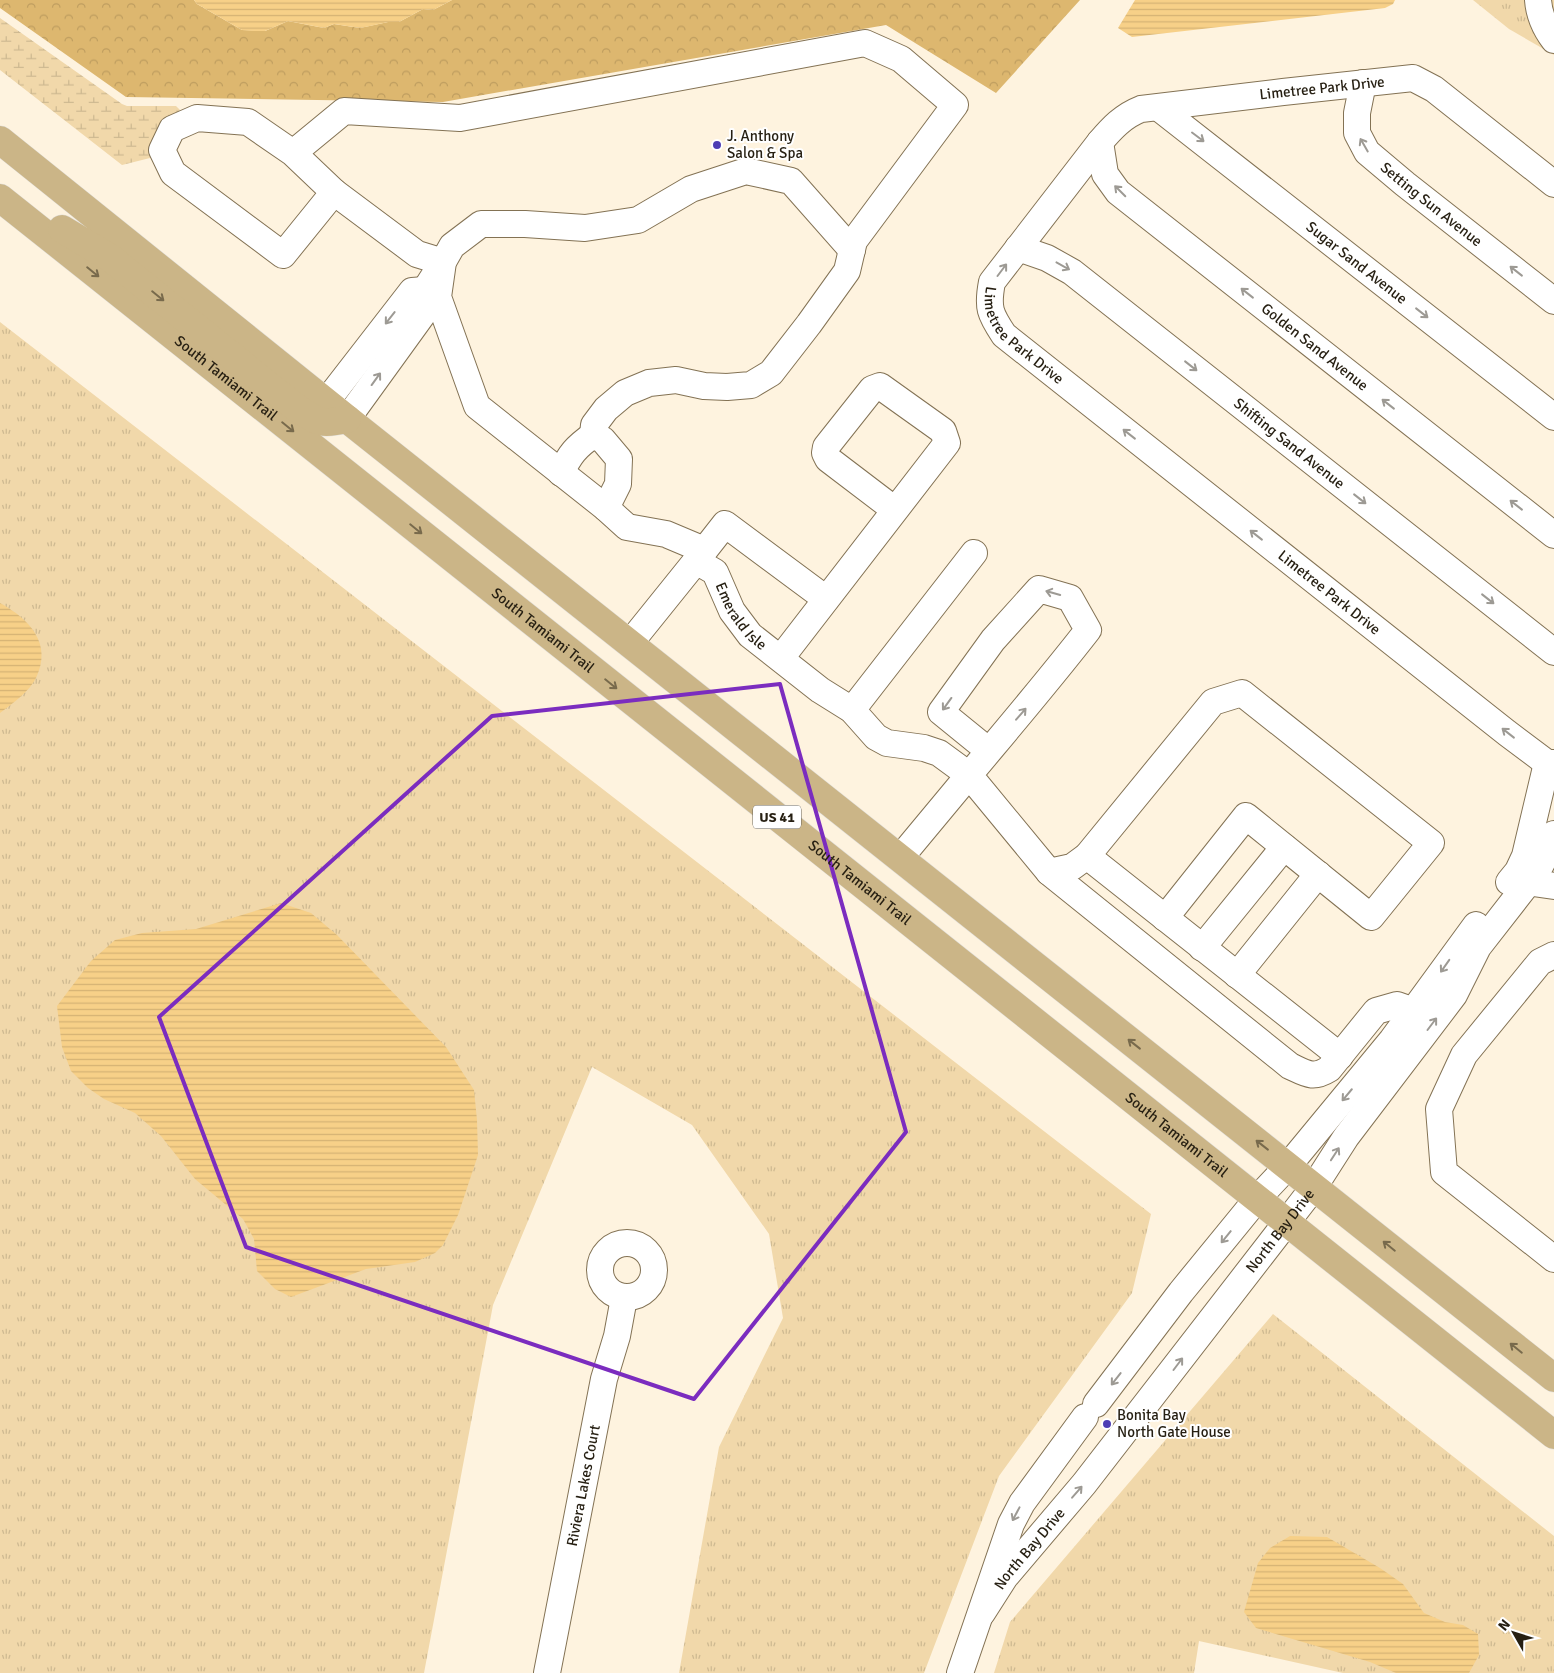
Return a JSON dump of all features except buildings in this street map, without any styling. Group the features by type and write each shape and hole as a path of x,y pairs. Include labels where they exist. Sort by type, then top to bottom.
{"main road":[{"name":"US 41","path":"0,140 326,402 1554,1378"},
{"path":"0,194 110,257 298,409 317,421 328,423 347,418"},
{"name":"South Tamiami Trail","path":"0,198 1554,1435"}],"street":[{"path":"1538,0 1539,9 1548,32 1554,40"},
{"path":"293,153 344,111 460,118 865,44 901,59 955,105 854,241 846,271 809,324 771,373 751,385 727,387 704,386 676,380 649,383 625,393 606,408 594,425 594,435"},
{"name":"Limetree Park Drive","path":"1550,763 1326,591 1004,335 993,319 989,300 992,282 1100,142 1118,121 1130,113 1141,109 1413,78 1434,89 1554,184"},
{"name":"Setting Sun Avenue","path":"1363,83 1357,113 1357,133 1367,152 1554,301"},
{"name":"Sugar Sand Avenue","path":"1159,108 1554,417"},
{"path":"334,192 283,255 173,173 162,150 172,129 197,118 248,122 293,153 334,192 417,254 443,262"},
{"name":"Golden Sand Avenue","path":"1100,142 1105,174 1118,192 1554,535"},
{"path":"347,418 428,308 425,290 452,246 482,224 525,224 586,228 638,220 691,188 746,171 791,181 852,250"},
{"name":"Shifting Sand Avenue","path":"1018,248 1047,258 1072,272 1554,652"},
{"name":"Emerald Isle","path":"443,262 438,297 476,406 606,508 627,527 666,534 700,556 715,572 732,611 750,635 820,690 852,710 876,737 887,743 924,748 939,753 969,775 1049,872 1290,1066 1309,1075 1320,1075 1329,1069 1340,1056"},
{"path":"326,402 412,291 425,290"},
{"path":"781,658 947,443 944,431 880,386 872,389 826,447 826,453 828,459 895,510"},
{"path":"561,473 569,457 578,446 594,435"},
{"path":"594,435 603,440 619,458 618,484 606,508"},
{"path":"630,643 725,524 826,599"},
{"path":"852,710 974,553"},
{"path":"900,858 1044,686 1088,630 1070,598 1039,589 993,640 941,712 989,751"},
{"path":"1049,872 1072,867 1087,856 1213,702 1242,694 1431,843 1371,917 1246,816 1164,918"},
{"name":"North Bay Drive","path":"982,1612 1005,1578 1084,1484 1314,1187 1346,1137 1454,995 1478,947 1519,881 1518,871 1541,859 1547,827 1550,763"},
{"path":"1202,948 1284,847"},
{"path":"1087,856 1340,1056 1376,1011 1397,1006 1414,1011"},
{"path":"1237,975 1318,874"},
{"path":"1519,881 1554,886"},
{"name":"North Bay Drive","path":"960,1673 982,1612 1002,1546 1014,1517 1022,1504 1181,1292 1392,1040 1461,943 1519,881"},
{"path":"1554,955 1540,962 1464,1055 1439,1110 1444,1172 1554,1259"},
{"name":"Riviera Lakes Court","path":"547,1673 604,1379 617,1336 624,1298"}],"highlighted area":[{"path":"780,684 906,1132 694,1399 246,1247 159,1017 492,716"}],"green space":[{"path":"0,0 194,0 197,4 242,30 265,31 288,21 324,28 334,24 360,28 388,22 399,22 423,9 433,10 452,0 1080,0 996,93 886,25 443,102 126,97 0,8"},
{"path":"1473,0 1554,0 1554,55 1509,29"},
{"path":"0,18 122,104 127,106 176,106 180,110 167,122 158,156 122,165 0,70"},
{"path":"0,322 1151,1214 1132,1293 999,1476 924,1673 679,1673 719,1447 783,1318 769,1234 692,1125 592,1067 493,1305 424,1673 0,1673"},
{"path":"1273,1314 1554,1536 1554,1673 1343,1673 1199,1641 1194,1673 994,1673 1010,1622"}],"shaded area":[{"path":"194,0 452,0 433,10 423,9 399,22 388,22 360,28 334,24 324,28 288,21 265,31 254,31 242,30 197,4"},
{"path":"1135,0 1395,0 1393,4 1385,8 1132,37 1118,28"},
{"path":"0,603 11,609 29,625 40,643 42,654 41,665 33,683 20,697 0,713"},
{"path":"281,903 311,913 337,935 446,1047 474,1090 478,1155 458,1215 443,1245 435,1253 415,1262 366,1269 291,1297 275,1289 257,1271 254,1239 243,1219 195,1179 161,1136 135,1113 104,1099 88,1088 71,1071 62,1047 57,1006 91,961 115,940 142,933 196,929"},
{"path":"1290,1536 1327,1537 1380,1568 1403,1584 1424,1613 1445,1622 1463,1625 1478,1634 1479,1655 1469,1673 1396,1673 1370,1662 1256,1628 1244,1612 1258,1563 1270,1548"}],"place":[{"name":"J. Anthony Salon & Spa","path":"717,145"},
{"name":"Bonita Bay North Gate House","path":"1107,1424"}]}
